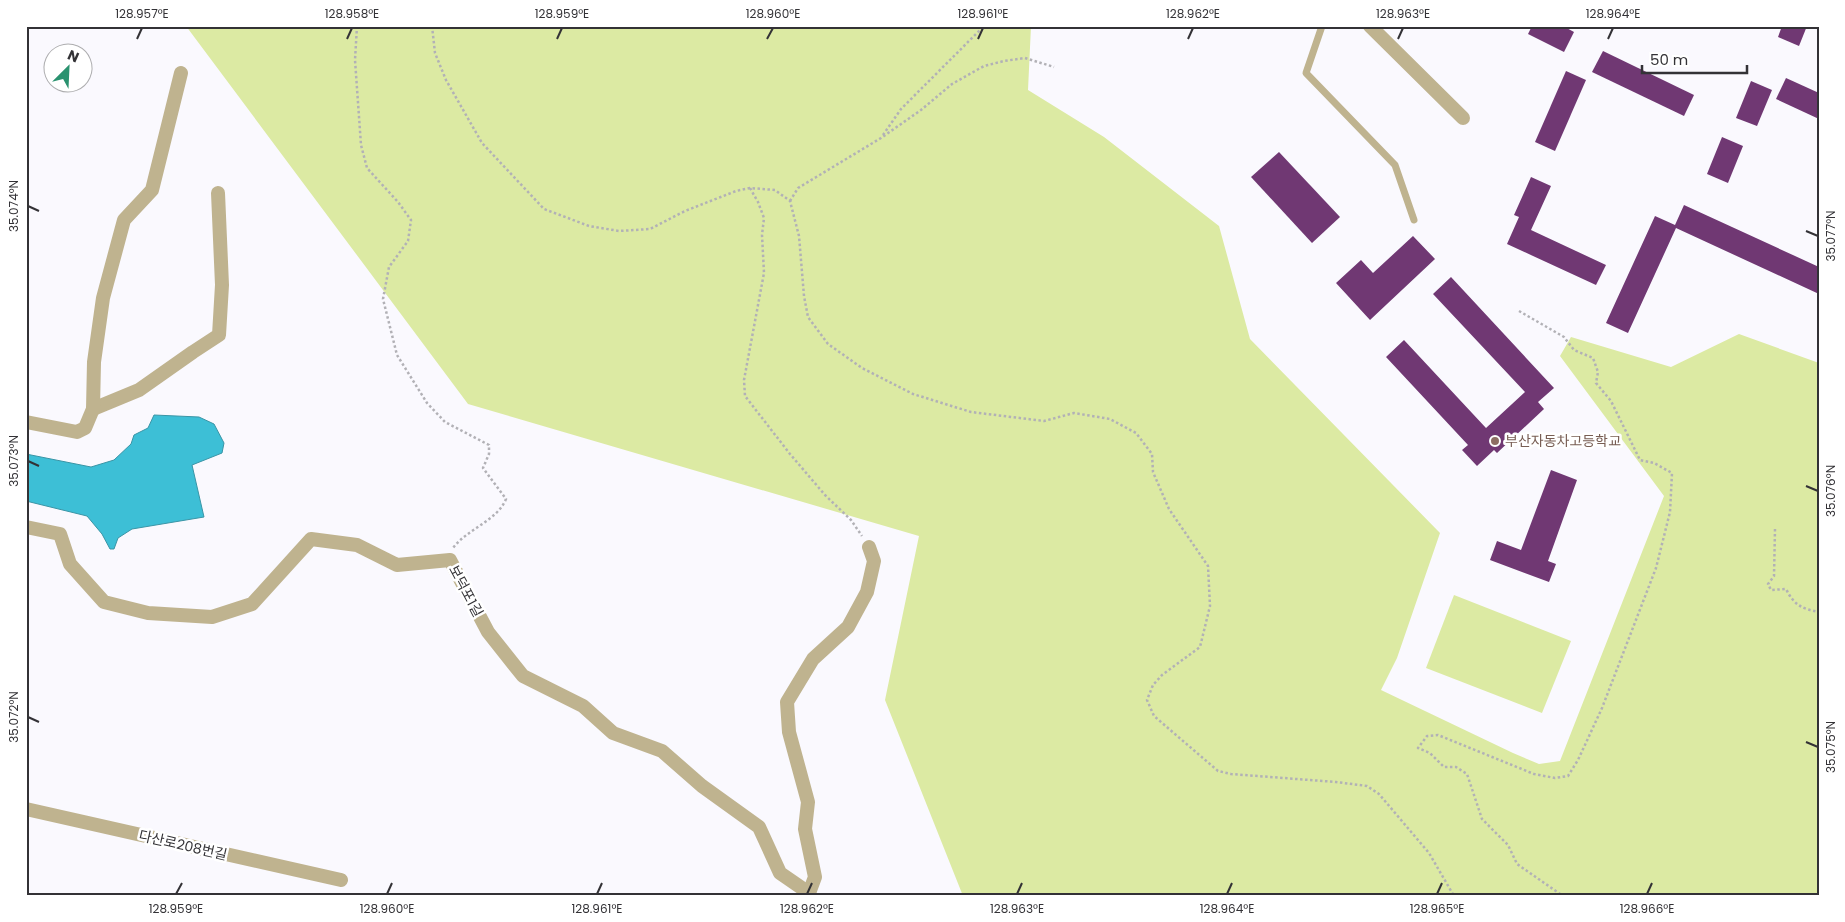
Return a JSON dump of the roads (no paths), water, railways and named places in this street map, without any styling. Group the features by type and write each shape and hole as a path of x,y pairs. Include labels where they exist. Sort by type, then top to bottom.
{"street":[{"path":"1370,26 1463,118"},
{"path":"26,422 77,432 85,428 93,409 94,362 103,298 124,220 152,190 181,72"},
{"path":"93,409 140,390 219,335 222,285 218,193"},
{"name":"보덕포1길","path":"26,527 60,534 70,564 104,602 157,613 212,617 252,604 311,539 356,545 396,565 450,560 488,632 523,676 583,706 613,733 662,751 702,786 759,827 780,873 810,894"},
{"path":"810,894 815,877 806,828 808,802 789,732 787,702 813,659 848,628 868,592 874,561 869,547"},
{"name":"다산로208번길","path":"26,809 340,880"}],"lane":[{"path":"1322,26 1306,73 1395,165 1414,220"}],"water":[{"path":"154,415 199,417 214,424 224,443 222,453 192,465 204,517 132,529 118,538 114,549 110,549 102,534 87,516 26,501 26,454 91,467 114,460 131,444 134,435 148,428"}],"place":[{"name":"부산자동차고등학교","path":"1495,441"}]}
